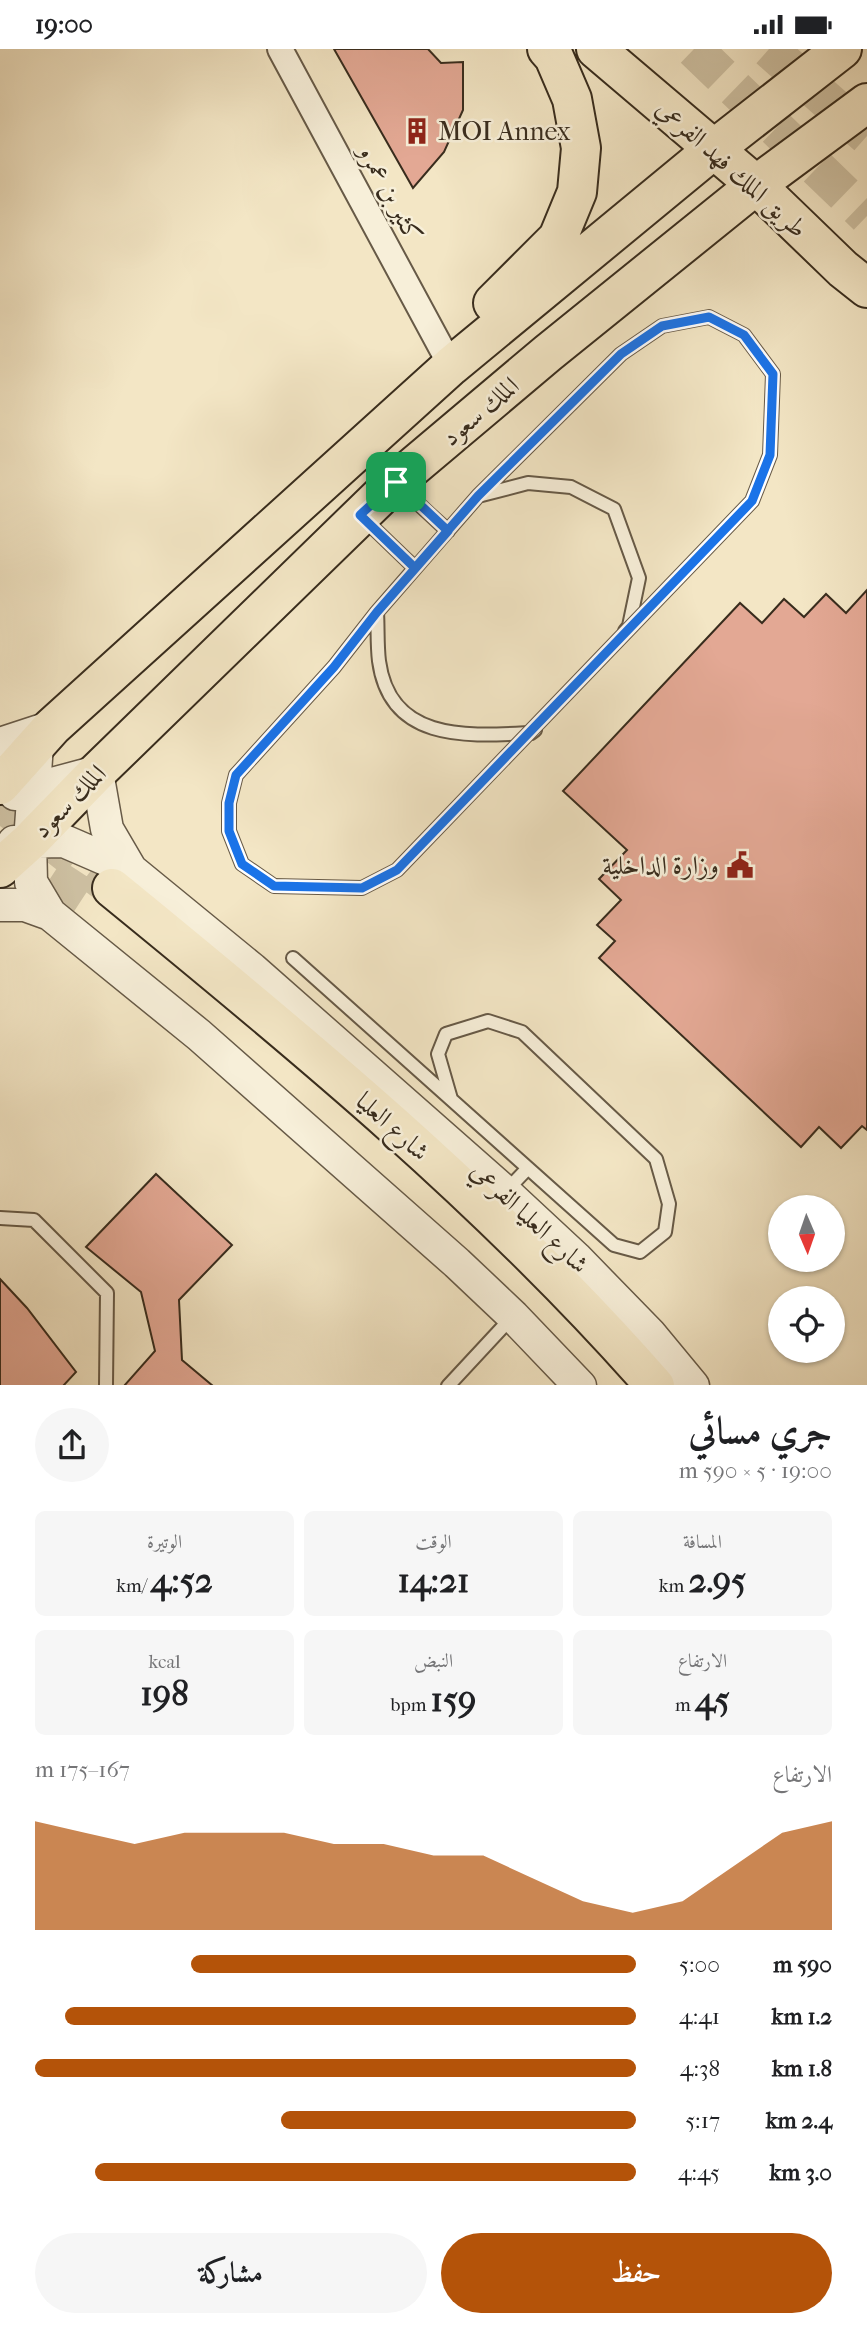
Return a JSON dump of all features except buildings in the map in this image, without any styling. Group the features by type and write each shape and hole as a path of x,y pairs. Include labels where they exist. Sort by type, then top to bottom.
{"main road":[{"path":"451,366 483,313 558,238 577,192 581,148 572,99 554,57 547,49"},
{"name":"طريق الملك فهد الفرعي","path":"596,49 756,185 843,269 867,288"},
{"name":"الملك سعود","path":"17,787 45,736 451,366 714,149 842,49"},
{"name":"الملك سعود","path":"0,867 15,842 97,772 396,482 548,353 756,185 867,103"},
{"name":"شارع العليا","path":"113,888 164,957 283,1057 395,1159 499,1257 589,1349 620,1385"},
{"name":"شارع العليا","path":"113,888 276,1022 489,1212 612,1336 655,1385"}],"street":[{"name":"كثير بن عمرو","path":"280,49 451,366"},
{"path":"0,744 45,736"},
{"path":"0,798 17,787 97,772"},
{"name":"شارع العليا الفرعي","path":"97,772 107,829 113,888"},
{"path":"17,787 15,842 31,882 50,914"},
{"name":"شارع العليا الفرعي","path":"15,842 64,841 113,888 252,969 576,1258 650,1333 693,1385"},
{"path":"0,905 25,905 50,914 199,1035 457,1263 580,1385"}],"lane":[{"path":"709,317 744,335 773,374 770,455 752,501 397,870 362,888 274,886 242,864 229,831 229,803 236,775 334,667 377,612 478,496 621,354 662,326 709,317"},
{"path":"396,482 448,531"},
{"path":"377,612 379,663 389,693 409,718 446,733 531,733 629,626 639,578 614,509 571,487 528,484 478,496"},
{"path":"360,515 415,568"},
{"path":"293,958 614,1245 640,1252 665,1232 669,1203 656,1159 522,1032 488,1021 446,1034 438,1054 451,1099"},
{"path":"505,1192 528,1168"},
{"path":"0,1217 34,1220 107,1293 106,1385"},
{"path":"448,1385 513,1316"}],"tunnel":[{"path":"694,49 867,216"},
{"path":"769,49 867,136"},
{"path":"0,802 112,888"},
{"path":"4,845 96,905"}],"place":[{"name":"MOI Annex","path":"417,131"},
{"name":"وزارة الداخلية","path":"740,865"}],"route":[{"path":"396,482 360,515 415,568 448,531 478,496 538,435 621,354 662,326 709,317 744,335 773,374 770,455 752,501 397,870 362,888 274,886 242,864 229,831 229,803 236,775 334,667 377,612 448,531 396,482"}]}
